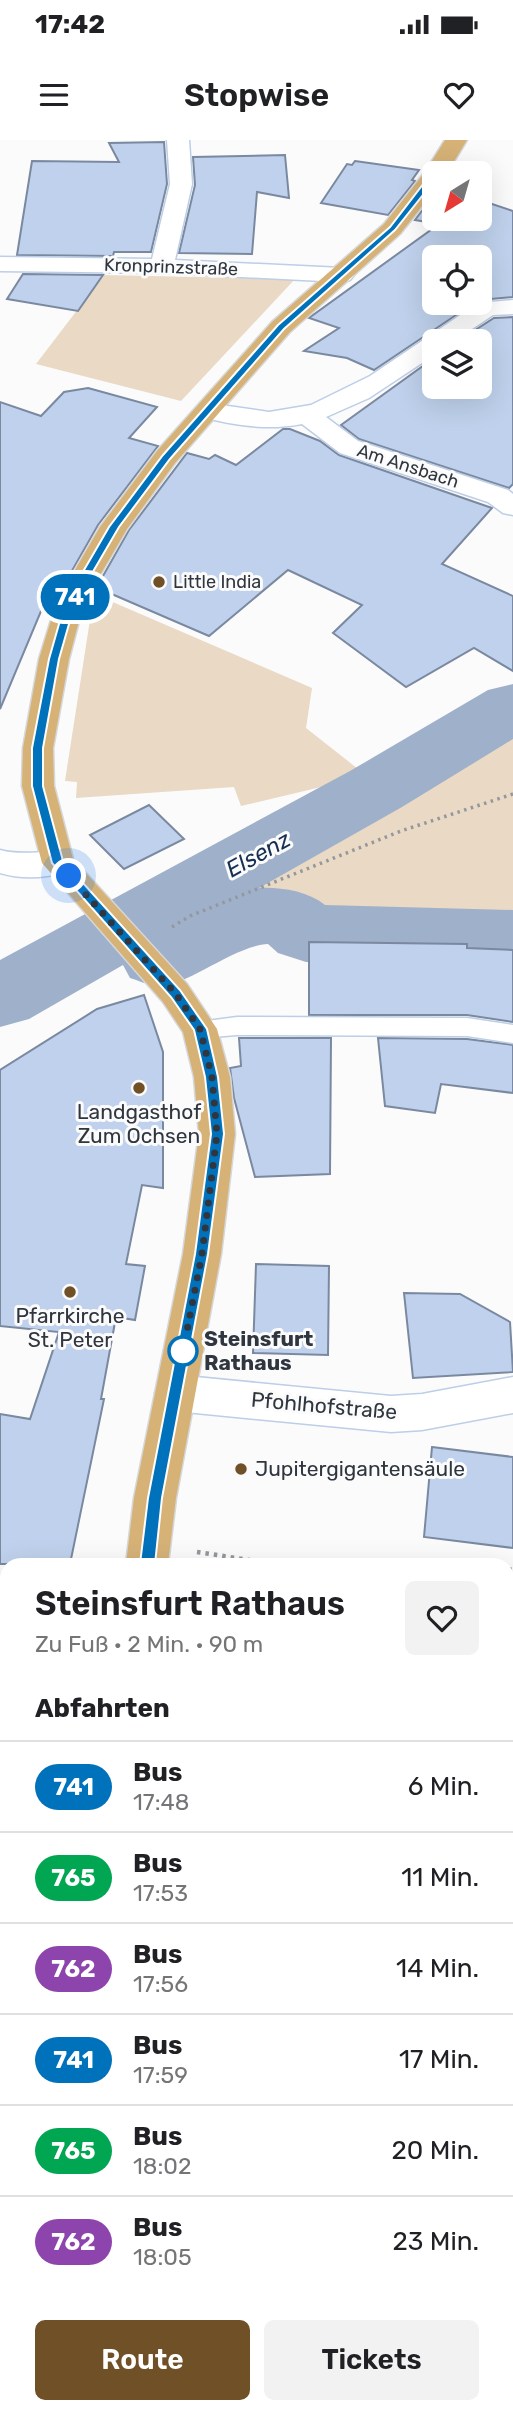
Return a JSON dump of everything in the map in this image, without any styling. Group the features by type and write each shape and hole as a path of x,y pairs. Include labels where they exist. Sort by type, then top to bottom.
{"main road":[{"path":"443,161 456,140"},
{"path":"148,1558 155,1498 202,1254 217,1134 212,1077 200,1029 175,993 58,863 38,786 38,748 54,659 66,617 82,582 114,527 166,457 281,327 393,229 422,191"}],"street":[{"path":"162,265 181,184 178,140"},
{"name":"Kronprinzstraße","path":"0,264 162,265 342,275"},
{"path":"492,304 513,286"},
{"path":"492,308 513,306"},
{"path":"457,329 478,315"},
{"path":"208,411 274,420 308,416 345,402 422,352"},
{"name":"Am Ansbach","path":"308,416 349,447 498,496 513,507"},
{"path":"5,868 58,863"},
{"name":"Pfohlhofstraße","path":"175,1393 391,1414 422,1412 513,1395"}],"lane":[{"path":"200,1029 237,1026 467,1027 513,1034"}],"path":[{"path":"190,916 401,831 513,794"},
{"path":"198,1542 197,1555 223,1558"}],"shaded area":[{"path":"104,275 295,279 181,401 36,364"},
{"path":"94,594 312,688 306,728 367,776 241,806 234,787 76,798 77,782 65,781"},
{"path":"513,716 513,918 242,908 206,895 410,782"}],"building":[{"path":"164,142 167,184 151,252 114,252 113,256 17,255 32,161 119,162 109,143"},
{"path":"285,155 289,198 257,192 252,254 179,253 195,185 193,157"},
{"path":"355,161 419,170 412,180 415,181 388,215 321,203 347,164 352,165"},
{"path":"492,204 513,211 513,297 492,299 492,245 422,245 422,315 456,315 435,329 422,329 422,338 374,370 347,358 304,351 339,328 309,318 429,231 492,231"},
{"path":"422,211 422,221 415,220"},
{"path":"23,274 103,275 78,311 7,299"},
{"path":"513,317 513,484 509,488 359,439 341,425 422,367 422,399 492,399 492,329 477,329 494,318"},
{"path":"88,388 157,407 129,438 158,446 98,525 65,583 54,580 0,709 0,402 41,416 64,392"},
{"path":"283,429 290,429 320,441 339,455 492,508 442,564 513,596 513,671 474,648 406,687 333,633 362,605 288,570 209,636 114,595 95,590 129,530 187,453 209,459 215,455 236,465"},
{"path":"149,805 184,839 124,869 90,835"},
{"path":"309,942 467,944 467,948 513,950 513,1022 467,1015 309,1015"},
{"path":"144,995 163,1052 163,1188 142,1185 126,1264 145,1266 135,1320 116,1317 101,1399 104,1399 71,1558 0,1558 0,1414 30,1419 59,1332 0,1326 0,1070 97,1009"},
{"path":"239,1038 331,1038 330,1174 255,1177 234,1098 230,1068 241,1066"},
{"path":"378,1038 467,1039 513,1045 513,1093 441,1084 435,1113 385,1106"},
{"path":"256,1264 329,1266 328,1355 253,1353"},
{"path":"404,1293 460,1294 510,1322 513,1372 413,1378"},
{"path":"432,1447 513,1457 513,1548 424,1537"}],"waterway":[{"name":"Elsenz","path":"0,997 376,789 513,707"},
{"name":"Elsenz","path":"158,957 223,927 260,916 289,919 306,933 513,939"}],"bus line":[{"name":"741","path":"148,1558 155,1498 202,1254 217,1134 212,1077 200,1029 175,993 58,863 38,786 38,748 54,659 66,617 82,582 114,527 166,457 281,327 393,229 422,192"}],"place":[{"name":"Little India","path":"159,582"},
{"name":"Landgasthof Zum Ochsen","path":"139,1088"},
{"name":"Pfarrkirche St. Peter","path":"70,1292"},
{"name":"Steinsfurt Rathaus","path":"183,1351"},
{"name":"Jupitergigantensäule","path":"241,1469"}],"route":[{"path":"69,876 175,993 200,1029 212,1077 217,1134 202,1254 183,1351"}]}
